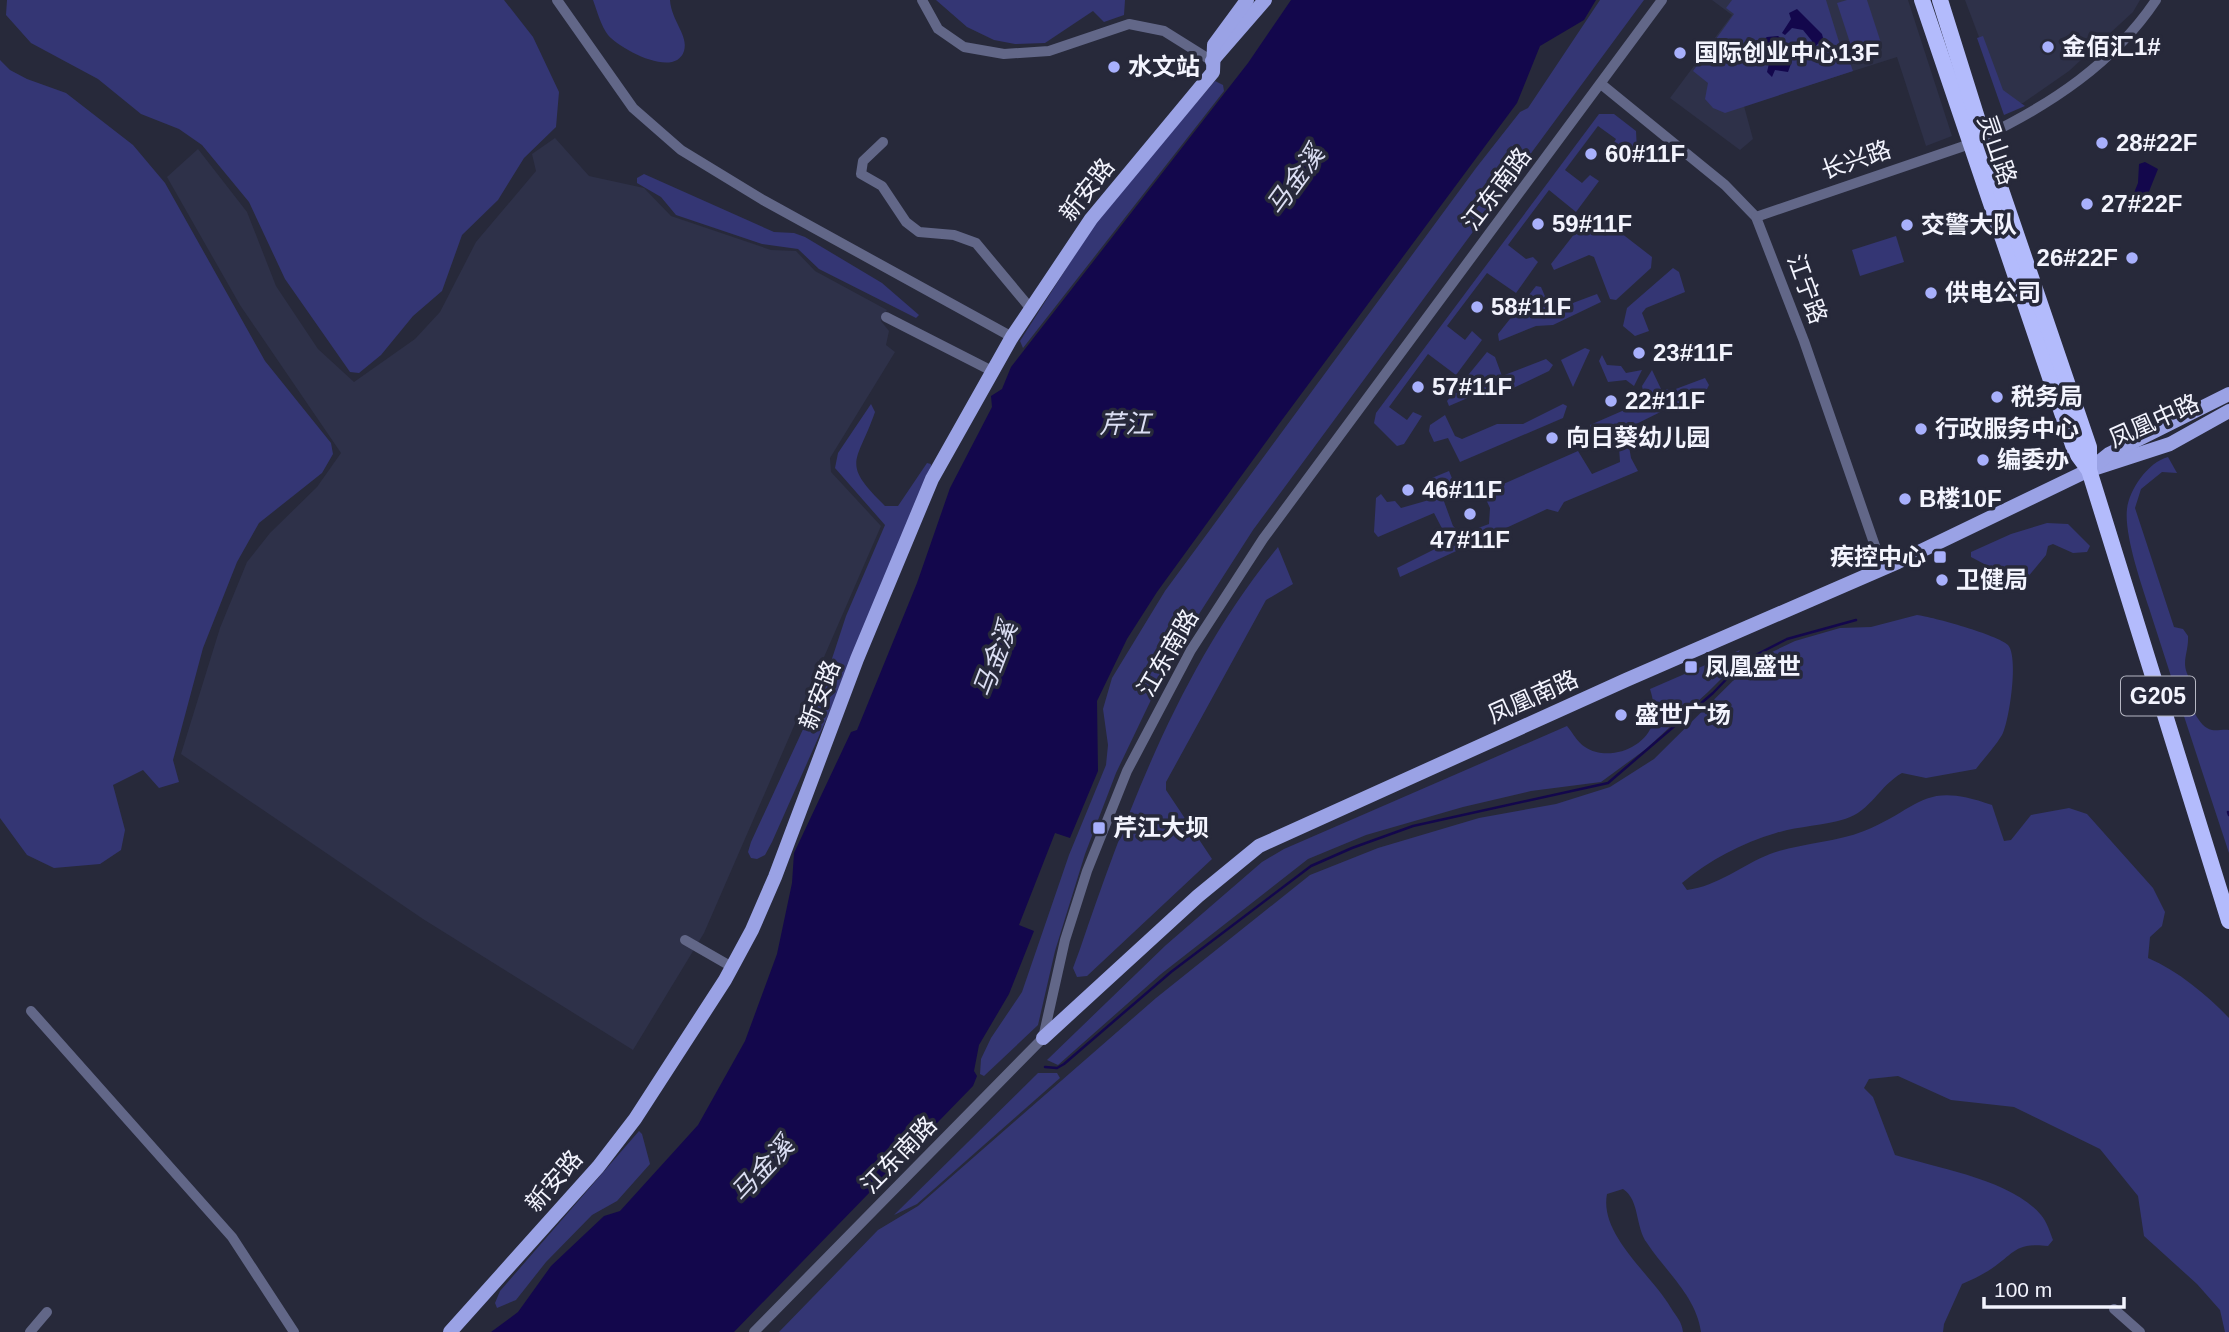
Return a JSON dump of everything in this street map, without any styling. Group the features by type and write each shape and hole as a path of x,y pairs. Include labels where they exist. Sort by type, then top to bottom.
{"highway":[{"name":"灵山路","path":"1922,0 1977,141 2089,447 2088,470 2229,921"},
{"name":"灵山路","path":"1940,0 1977,141"}],"main road":[{"name":"新安路","path":"450,1332 598,1167 635,1119 732,967 775,877 858,659 932,479 992,371 1091,219 1213,72 1214,45 1247,0"},
{"name":"新安路","path":"1212,61 1265,0"},
{"name":"凤凰中路","path":"2088,470 2109,454 2229,394"},
{"name":"凤凰中路","path":"2088,470 2170,444 2229,411"},
{"name":"凤凰南路","path":"1043,1038 1198,896 1259,846 1626,680 1882,569 2088,470"}],"street":[{"path":"557,0 633,108 681,150 763,201 1013,337"},
{"path":"922,0 938,29 964,47 1004,54 1049,51 1129,24 1164,31 1212,61"},
{"name":"江东南路","path":"754,1332 1043,1038 1065,940 1087,871 1127,771 1191,650 1263,539 1661,0"},
{"name":"长兴路","path":"1756,217 1977,141 2048,103 2107,57 2156,0"},
{"name":"江宁路","path":"1601,84 1724,184 1756,217 1804,341 1882,569"},
{"path":"883,142 863,161 860,172 882,186 906,222 919,232 954,235 976,243 1031,309"},
{"path":"886,317 992,371"},
{"path":"685,940 732,967"},
{"path":"31,1011 232,1237 294,1332"},
{"path":"2114,1309 2140,1332"},
{"path":"30,1332 47,1312"}],"shaded area":[{"path":"7,0 504,0 533,37 559,92 556,127 524,158 498,200 462,235 442,291 413,316 381,355 359,373 350,372 285,279 249,202 202,145 179,129 141,114 98,79 31,43 6,15"},
{"path":"593,0 670,0 684,40 684,51 679,59 670,62 659,62 635,54 608,35"},
{"path":"936,0 1125,0 1124,15 1104,22 1093,11 1045,43 1015,44 994,40 967,27"},
{"path":"1600,0 1644,0 1253,530 1172,656 1116,773 1085,854 1055,951 1038,1025 984,1076 980,1074 981,1059 991,1038 1022,992 1069,855 1106,765 1108,745 1103,709 1112,678 1165,591 1476,168 1520,112 1528,108"},
{"path":"1712,0 1908,0 1952,136 1926,146 1897,57 1744,106 1753,139 1740,150 1670,98 1732,15"},
{"path":"1732,0 1826,0 1844,58 1849,60 1853,71 1725,113 1713,108 1705,99 1708,83 1693,71 1734,14 1726,8"},
{"path":"1867,0 1882,46 1854,55 1837,3"},
{"path":"1965,0 2140,0 2133,12 2069,71 2023,103 2014,103 1999,90"},
{"path":"1983,36 2003,90 2025,106 2004,115 1977,38"},
{"path":"0,60 10,70 27,79 66,93 133,145 165,183 265,361 331,443 333,454 322,473 259,523 237,562 203,648 173,760 179,782 159,788 143,770 113,785 125,830 121,850 100,864 54,868 27,855 0,818"},
{"path":"1215,81 1223,85 1224,91 1023,348 1020,341 1101,214"},
{"path":"1599,114 1614,114 1636,131 1637,151 1630,162 1610,149 1616,139 1598,126 1565,170 1582,183 1590,175 1599,181 1576,212 1549,190 1508,245 1526,259 1533,257 1538,262 1516,293 1487,273 1447,326 1465,340 1472,331 1482,340 1456,375 1428,354 1389,407 1407,420 1413,412 1422,416 1404,444 1397,446 1374,423 1376,413"},
{"path":"555,138 589,176 644,188 671,216 771,250 796,251 815,271 887,310 881,321 889,331 886,345 895,352 830,458 831,472 881,526 704,933 633,1050 423,919 181,754 220,628 247,562 270,533 317,487 341,453 240,305 167,177 198,149 247,212 276,286 318,349 354,382 415,339 440,312 476,242 536,171 532,154"},
{"path":"644,174 774,232 794,233 805,237 882,283 919,315 916,318 819,269 798,249 762,244 676,215 661,197 637,183 637,178"},
{"path":"1582,224 1621,233 1652,257 1651,268 1616,300 1610,299 1594,257 1589,255 1554,270 1551,264"},
{"path":"1896,236 1904,262 1860,276 1852,250"},
{"path":"1673,268 1679,272 1685,292 1646,308 1642,313 1649,331 1635,336 1623,326 1627,308"},
{"path":"1536,286 1541,287 1550,308 1554,310 1597,294 1601,302 1553,325 1536,326 1499,341 1498,334"},
{"path":"1585,348 1590,350 1573,387 1561,360"},
{"path":"1487,352 1495,357 1502,376 1546,359 1553,365 1549,371 1509,390 1491,388 1449,406 1447,401"},
{"path":"1602,355 1607,365 1621,366 1626,373 1642,370 1634,386 1626,380 1608,382 1599,361"},
{"path":"1652,370 1661,389 1673,390 1705,378 1709,385 1707,389 1626,429 1631,458 1638,471 1564,502 1558,512 1547,509 1400,577 1397,568 1449,542 1434,513 1378,537 1374,532 1376,498 1381,494 1387,502 1395,501 1401,508 1429,500 1427,480 1449,471 1456,488 1442,496 1453,526 1462,534 1489,524 1490,508 1483,493 1578,451 1592,474 1620,462 1619,447 1610,439 1597,441 1592,437 1590,425 1645,401 1642,386"},
{"path":"871,404 875,412 856,462 857,471 871,491 885,506 898,506 927,463 931,464 931,469 862,639 772,842 765,855 757,859 751,858 748,852 751,842 823,686 846,616 885,525 835,468 838,453"},
{"path":"1563,404 1567,406 1563,418 1460,462 1448,438 1434,442 1429,431 1430,425 1445,415 1455,436 1462,439 1497,424 1523,424"},
{"path":"2168,457 2177,473 2162,472 2141,489 2135,508 2174,627 2183,629 2188,636 2185,665 2193,683 2188,687 2191,705 2207,728 2229,730 2229,853 2142,586 2128,532 2127,509 2131,494 2153,465"},
{"path":"2047,523 2068,524 2090,546 2087,552 2073,553 2053,544 2048,546 2046,555 2022,584 1971,557 1971,552 2011,534"},
{"path":"1278,547 1293,584 1266,600 1166,782 1166,790 1212,859 1087,976 1077,977 1073,968 1098,896 1161,739 1213,639"},
{"path":"1917,615 1992,636 2008,645 2011,652 2012,690 2005,728 1976,769 1926,778 1902,773 1854,815 1763,837 1726,853 1682,883 1687,890 1698,888 1720,880 1770,854 1864,831 1936,796 1969,798 1992,805 2004,841 2011,840 2031,815 2069,808 2087,814 2153,888 2165,912 2162,926 2150,937 2148,958 2191,984 2229,1018 2229,1332 2225,1332 2220,1310 2197,1284 2144,1236 2138,1196 2100,1149 2014,1107 1951,1100 1898,1076 1869,1079 1864,1088 1873,1097 1895,1155 1973,1177 2012,1193 2041,1215 2053,1240 2048,1246 2020,1248 1988,1271 1962,1284 1943,1332 1701,1332 1687,1296 1643,1237 1635,1207 1623,1189 1607,1194 1611,1224 1629,1254 1677,1316 1683,1332 779,1332 878,1230 918,1206 1156,998 1310,875 1378,848 1479,818 1556,804 1610,787 1654,759 1753,661 1795,641 1840,628 1871,627"},
{"path":"1740,650 1728,672 1708,692 1646,749 1601,782 1531,791 1463,807 1366,835 1308,859 1161,974 1058,1065 1047,1060 1166,945 1262,862 1284,849 1567,726 1580,743 1594,751 1614,753 1625,750 1643,739 1653,722 1650,689"},
{"path":"1038,1073 1057,1073 1060,1078 917,1204 894,1215"},
{"path":"639,1131 650,1164 617,1201 592,1215 546,1262 516,1300 497,1308 495,1303 500,1291"}],"water":[{"name":"芹江","path":"1291,0 1596,0 1584,20 1540,46 1517,103 1279,424 1157,592 1127,639 1097,701 1098,771 1070,838 1055,833 1019,925 1034,931 1009,994 979,1045 974,1071 977,1076 973,1086 734,1332 491,1332 518,1312 551,1266 604,1216 620,1211 698,1125 745,1041 777,954 792,883 794,853 851,732 857,730 917,583 950,488 992,407 991,396 1002,389 1011,367 1248,63"},
{"path":"1797,9 1822,34 1823,38 1815,47 1819,55 1815,59 1811,55 1812,41 1803,30 1792,28 1785,35 1782,33 1791,19 1789,13"},
{"path":"1778,36 1783,40 1782,51 1792,61 1788,72 1775,70 1772,77 1767,72 1771,55 1758,43 1767,37"},
{"path":"2145,162 2158,169 2148,194 2148,210 2143,214 2129,205 2138,183 2139,164"}],"waterway":[{"path":"1045,1067 1057,1068 1064,1064 1171,972 1311,866 1413,826 1608,783 1713,693 1744,661 1787,639 1856,620"}],"place":[{"name":"金佰汇1#","path":"2048,47"},
{"name":"国际创业中心13F","path":"1680,53"},
{"name":"水文站","path":"1114,67"},
{"name":"28#22F","path":"2102,143"},
{"name":"60#11F","path":"1591,154"},
{"name":"27#22F","path":"2087,204"},
{"name":"59#11F","path":"1538,224"},
{"name":"交警大队","path":"1907,225"},
{"name":"26#22F","path":"2132,258"},
{"name":"供电公司","path":"1931,293"},
{"name":"58#11F","path":"1477,307"},
{"name":"23#11F","path":"1639,353"},
{"name":"57#11F","path":"1418,387"},
{"name":"税务局","path":"1997,397"},
{"name":"22#11F","path":"1611,401"},
{"name":"行政服务中心","path":"1921,429"},
{"name":"向日葵幼儿园","path":"1552,438"},
{"name":"编委办","path":"1983,460"},
{"name":"46#11F","path":"1408,490"},
{"name":"B楼10F","path":"1905,499"},
{"name":"47#11F","path":"1470,514"},
{"name":"疾控中心","path":"1940,557"},
{"name":"卫健局","path":"1942,580"},
{"name":"凤凰盛世","path":"1691,667"},
{"name":"盛世广场","path":"1621,715"},
{"name":"芹江大坝","path":"1099,828"}],"water label":[{"name":"马金溪","path":"1295,180"},
{"name":"马金溪","path":"995,659"},
{"name":"马金溪","path":"762,1169"}]}
